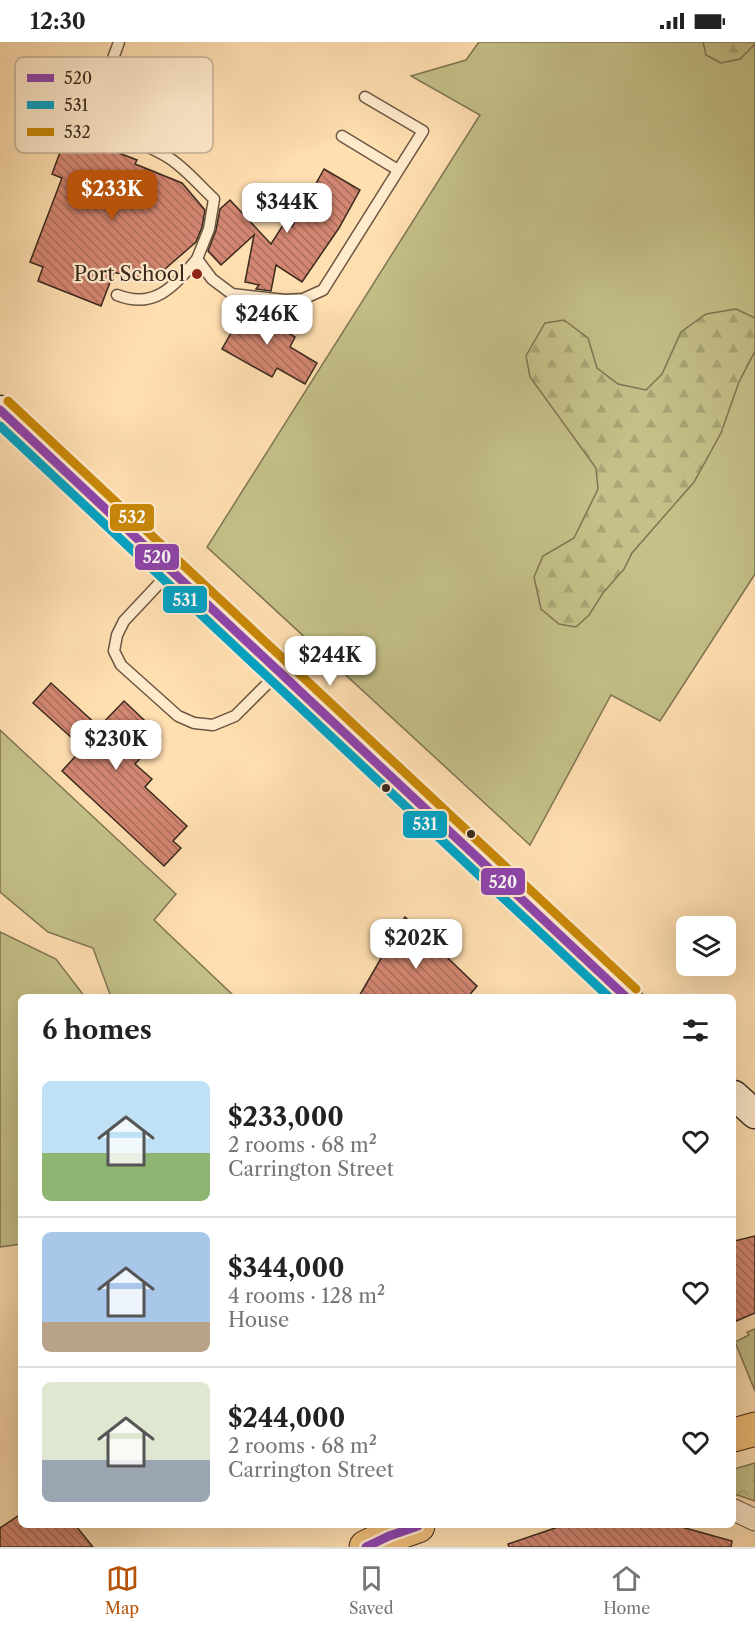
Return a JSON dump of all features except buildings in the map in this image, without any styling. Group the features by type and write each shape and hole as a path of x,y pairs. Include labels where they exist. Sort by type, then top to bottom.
{"main road":[{"path":"0,410 624,994"},
{"path":"736,1097 755,1114"},
{"path":"736,1434 755,1429"},
{"path":"366,1547 412,1528"}],"street":[{"path":"736,1511 755,1520"}],"lane":[{"path":"114,57 119,42"},
{"path":"197,259 212,279 232,294 285,300 303,299 323,290 423,131 365,97"},
{"path":"342,136 398,170"},
{"path":"117,295 133,301 150,298 175,285 197,259 209,229 214,199 170,159 159,153"},
{"path":"172,570 124,621 117,635 114,651 121,665 178,716 194,723 213,725 235,717 279,671"}],"green space":[{"path":"479,42 755,42 755,574 660,721 611,695 530,845 207,547 480,115 411,76 466,60"},
{"path":"703,42 755,42 755,44 740,59 721,63 706,55"},
{"path":"736,309 755,318 755,351 739,382 721,433 694,482 632,553 624,569 603,593 589,615 576,627 559,624 541,609 534,577 543,556 574,538 598,489 596,468 530,377 526,356 545,323 564,320 588,338 597,368 618,384 646,390 662,374 681,332 706,314"},
{"path":"0,730 176,894 154,920 232,994 110,994 93,948 48,932 0,892"},
{"path":"0,932 56,959 83,994 18,994 18,1244 0,1247"},
{"path":"755,1329 755,1391 736,1344 736,1342 749,1335 747,1332"},
{"path":"755,1463 755,1501 736,1495 736,1468"}],"transit line":[{"name":"532","path":"8,401 636,989"},
{"name":"520","path":"0,410 623,994"},
{"name":"531","path":"0,426 606,994"},
{"name":"520","path":"366,1547 412,1528"}],"place":[{"name":"Port School","path":"197,274"}]}
